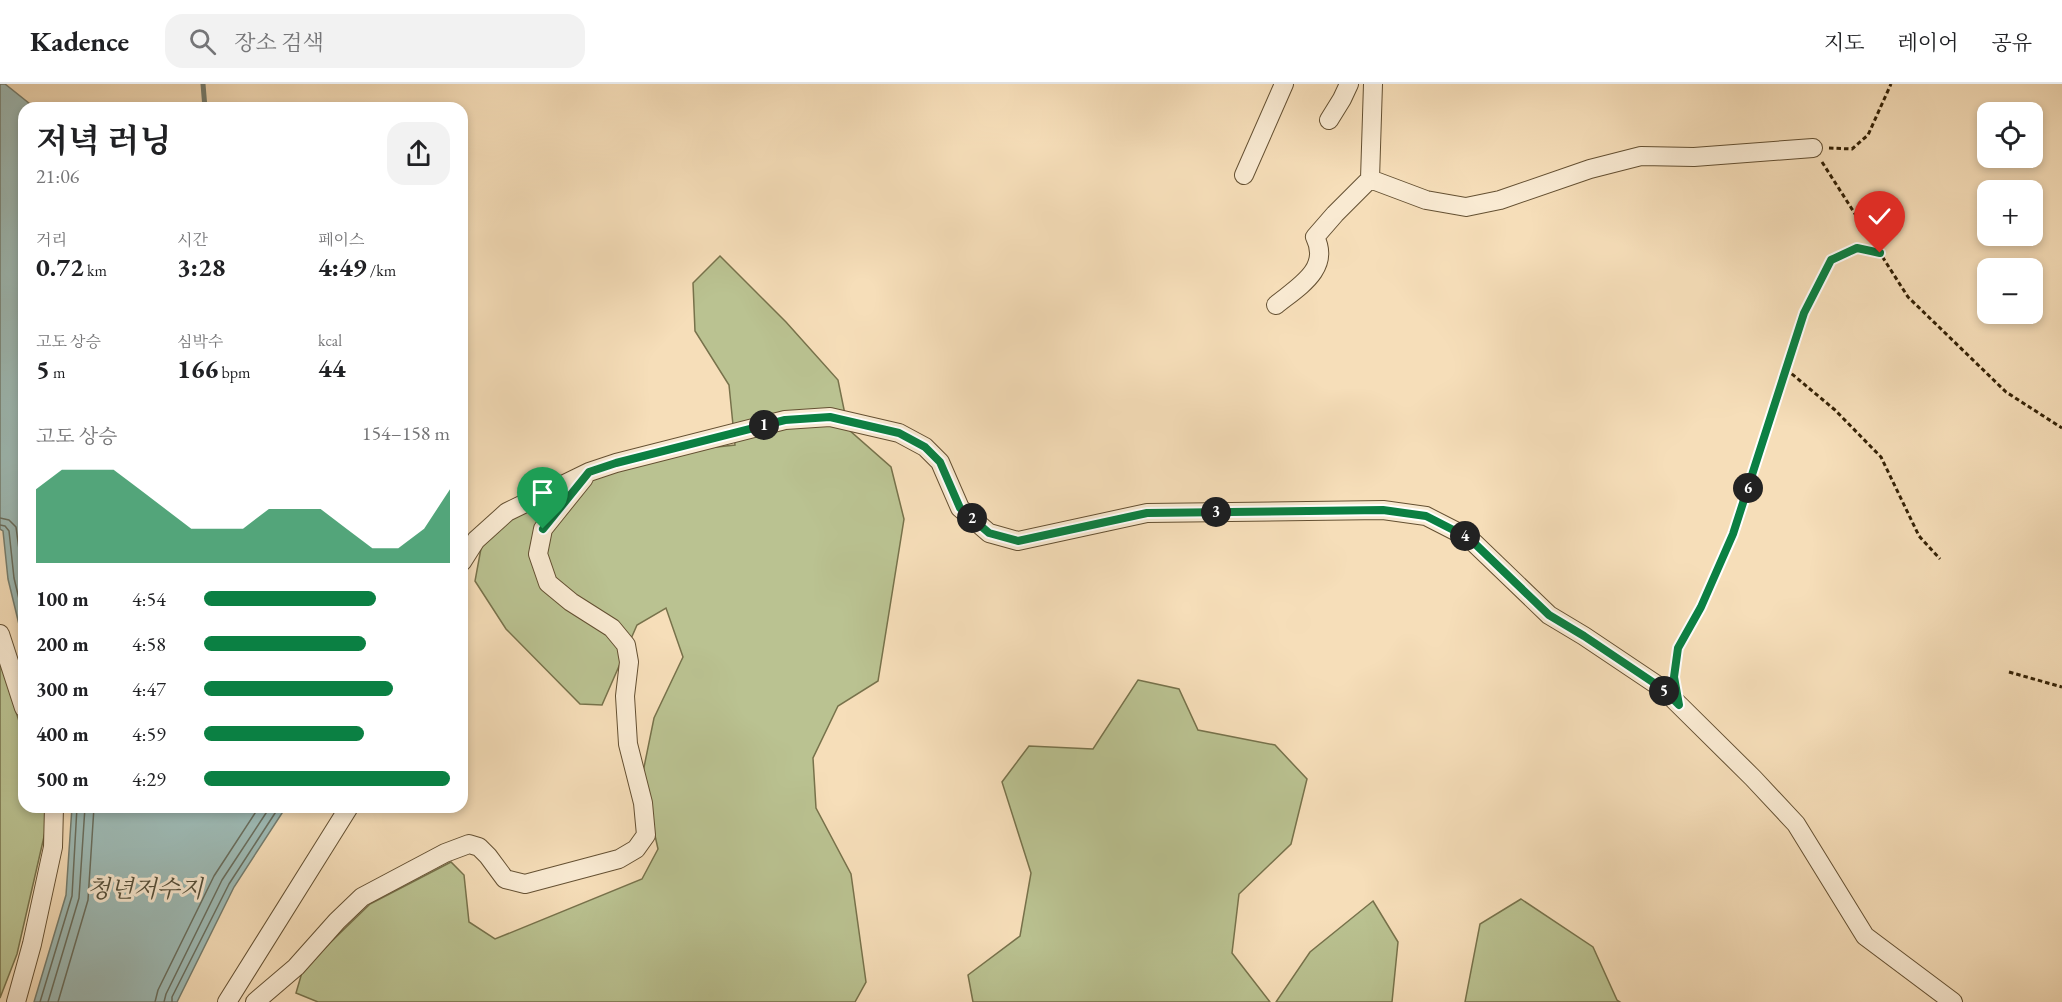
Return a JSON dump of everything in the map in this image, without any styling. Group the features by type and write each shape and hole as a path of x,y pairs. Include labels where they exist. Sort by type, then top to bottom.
{"street":[{"path":"1244,175 1284,84"},
{"path":"1329,120 1349,84"},
{"path":"1276,305 1311,276 1319,261 1320,247 1316,237 1370,179 1372,84"},
{"path":"1370,179 1426,200 1466,207 1500,200 1590,170 1641,156 1694,158 1813,148"},
{"path":"468,553 476,540 507,512 589,472 785,420 830,417 899,433 925,447 940,462 960,508 989,533 1018,541 1147,513 1383,510 1426,516 1469,538 1549,615 1663,689 1753,778 1796,825 1865,936 1953,1002"},
{"path":"255,1002 296,967 337,921 363,897 445,853 469,844 478,847 488,856 505,879 525,884 619,859 636,849 646,835 643,802 628,744 625,696 629,662 626,645 612,628 571,602 548,583 538,554 543,529 589,472"},
{"path":"0,634 18,690"},
{"path":"16,1002 32,944 53,847 54,813"},
{"path":"227,1002 345,813"}],"path":[{"path":"1813,148 1852,149 1868,135 1891,84"},
{"path":"1813,148 1908,297 2006,392 2062,428"},
{"path":"1679,705 1674,677 1678,648 1701,607 1733,534 1804,313 1831,260 1857,248 1880,253"},
{"path":"1786,369 1834,410 1881,457 1919,536 1940,559"},
{"path":"2008,672 2062,687"}],"green space":[{"path":"720,256 786,322 838,380 848,429 891,467 904,519 878,681 838,706 813,758 816,808 851,874 866,982 855,1002 318,1002 296,993 303,969 370,904 451,862 464,875 469,922 495,939 642,879 658,849 642,777 654,718 683,657 666,608 637,625 602,705 580,704 506,629 475,581 482,543 518,512 601,474 689,450 735,445 729,385 695,331 693,283"},
{"path":"0,661 18,718 18,813 48,813 49,815 17,954 0,998"},
{"path":"1138,680 1179,689 1198,730 1275,745 1307,779 1291,844 1239,894 1232,953 1270,1002 973,1002 968,975 1020,936 1031,873 1002,782 1029,746 1093,749"},
{"path":"1521,899 1593,947 1617,1000 1620,1002 1465,1002 1480,924"},
{"path":"1373,901 1398,942 1392,1002 1276,1002 1310,952"}],"water":[{"path":"0,84 5,84 28,102 18,102 18,620 8,579 3,531 0,529"},
{"name":"청년저수지","path":"72,813 282,813 234,887 177,1002 34,1002 66,895"}],"waterway":[{"path":"203,84 204,102"}],"route":[{"path":"543,529 589,472 785,420 830,417 899,433 925,447 940,462 960,508 989,533 1018,541 1147,513 1383,510 1426,516 1469,538 1549,615 1663,689 1679,705 1674,677 1678,648 1701,607 1733,534 1804,313 1831,260 1857,248 1880,253"}]}
